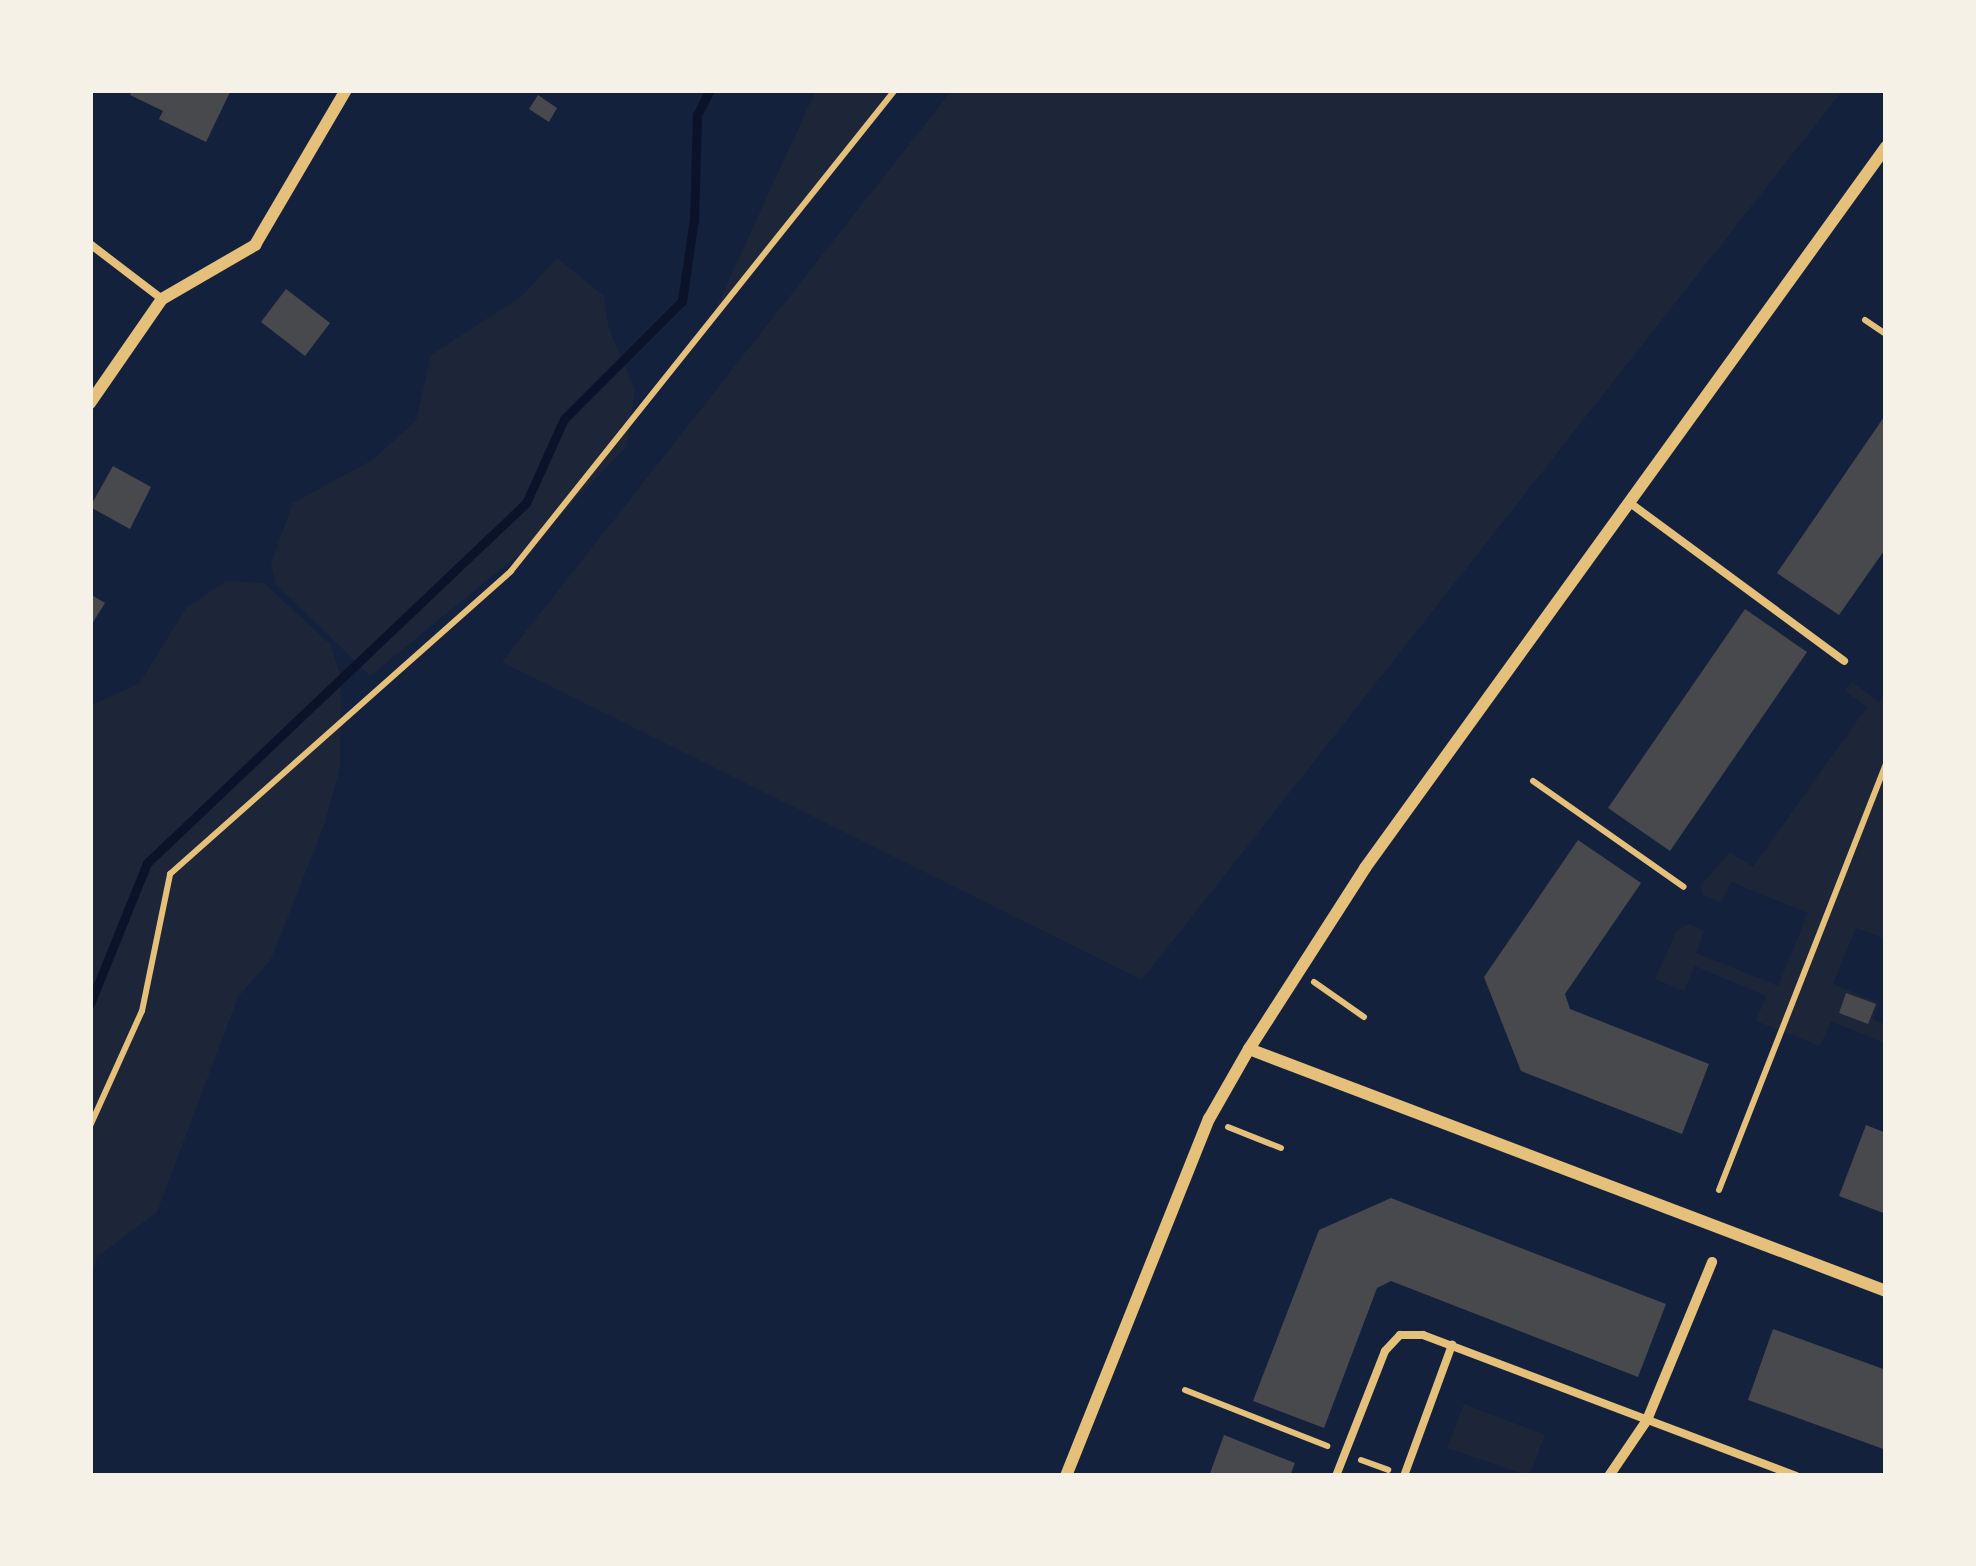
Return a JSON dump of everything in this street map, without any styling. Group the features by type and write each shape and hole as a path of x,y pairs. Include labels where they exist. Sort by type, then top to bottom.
{"street":[{"path":"90,403 162,299 255,245 346,90"},
{"path":"1066,1476 1209,1119 1249,1049 1365,868 1886,147"},
{"path":"1249,1049 1886,1291"},
{"path":"1609,1476 1647,1420 1712,1262"}],"lane":[{"path":"90,244 162,299"},
{"path":"1629,502 1844,661"},
{"path":"1336,1476 1385,1351 1400,1335 1423,1335 1452,1345 1796,1476"},
{"path":"1403,1476 1452,1345"}],"path":[{"path":"90,1126 142,1011 170,874 511,571 895,90"},
{"path":"1865,320 1886,334"},
{"path":"1720,1190 1886,764"},
{"path":"1533,781 1684,887"},
{"path":"1314,982 1364,1017"},
{"path":"1227,1126 1281,1148"},
{"path":"1185,1390 1403,1476"}],"shaded area":[{"path":"816,90 895,90 706,330"},
{"path":"952,90 1843,90 1142,980 502,662"},
{"path":"557,258 604,296 609,329 635,390 626,447 534,542 370,676 275,583 271,564 293,503 372,460 416,421 431,355 522,296"},
{"path":"226,581 264,583 330,644 341,678 340,768 323,828 271,959 238,997 157,1212 97,1257 90,1280 90,706 140,683 186,608"},
{"path":"1852,682 1879,702 1886,693 1886,939 1856,928 1833,984 1879,1003 1873,1019 1886,1025 1886,1044 1831,1021 1820,1046 1756,1021 1766,996 1695,966 1684,991 1655,979 1677,930 1689,924 1704,931 1696,953 1778,986 1808,913 1731,882 1721,903 1703,895 1701,885 1730,852 1753,867 1867,707 1845,691"},
{"path":"1464,1404 1545,1435 1529,1476 1447,1448"}],"building":[{"path":"132,90 231,90 206,142 159,119 163,111 130,95"},
{"path":"538,95 557,108 549,122 529,109"},
{"path":"286,289 330,323 305,356 261,322"},
{"path":"1886,414 1886,548 1839,615 1777,573"},
{"path":"113,466 151,487 130,529 90,507"},
{"path":"90,594 105,603 90,627"},
{"path":"1745,609 1807,652 1670,851 1608,808"},
{"path":"1578,840 1641,883 1565,994 1570,1009 1709,1064 1682,1134 1521,1071 1484,977"},
{"path":"1846,993 1876,1004 1868,1024 1839,1013"},
{"path":"1866,1125 1886,1133 1886,1214 1839,1196"},
{"path":"1391,1198 1666,1304 1638,1377 1391,1281 1377,1288 1324,1428 1253,1401 1319,1230"},
{"path":"1773,1329 1886,1370 1886,1450 1748,1400"},
{"path":"1224,1435 1295,1463 1290,1476 1209,1476"}],"waterway":[{"path":"90,1004 147,863 526,503 564,419 682,301 694,219 697,115 710,90"}]}
